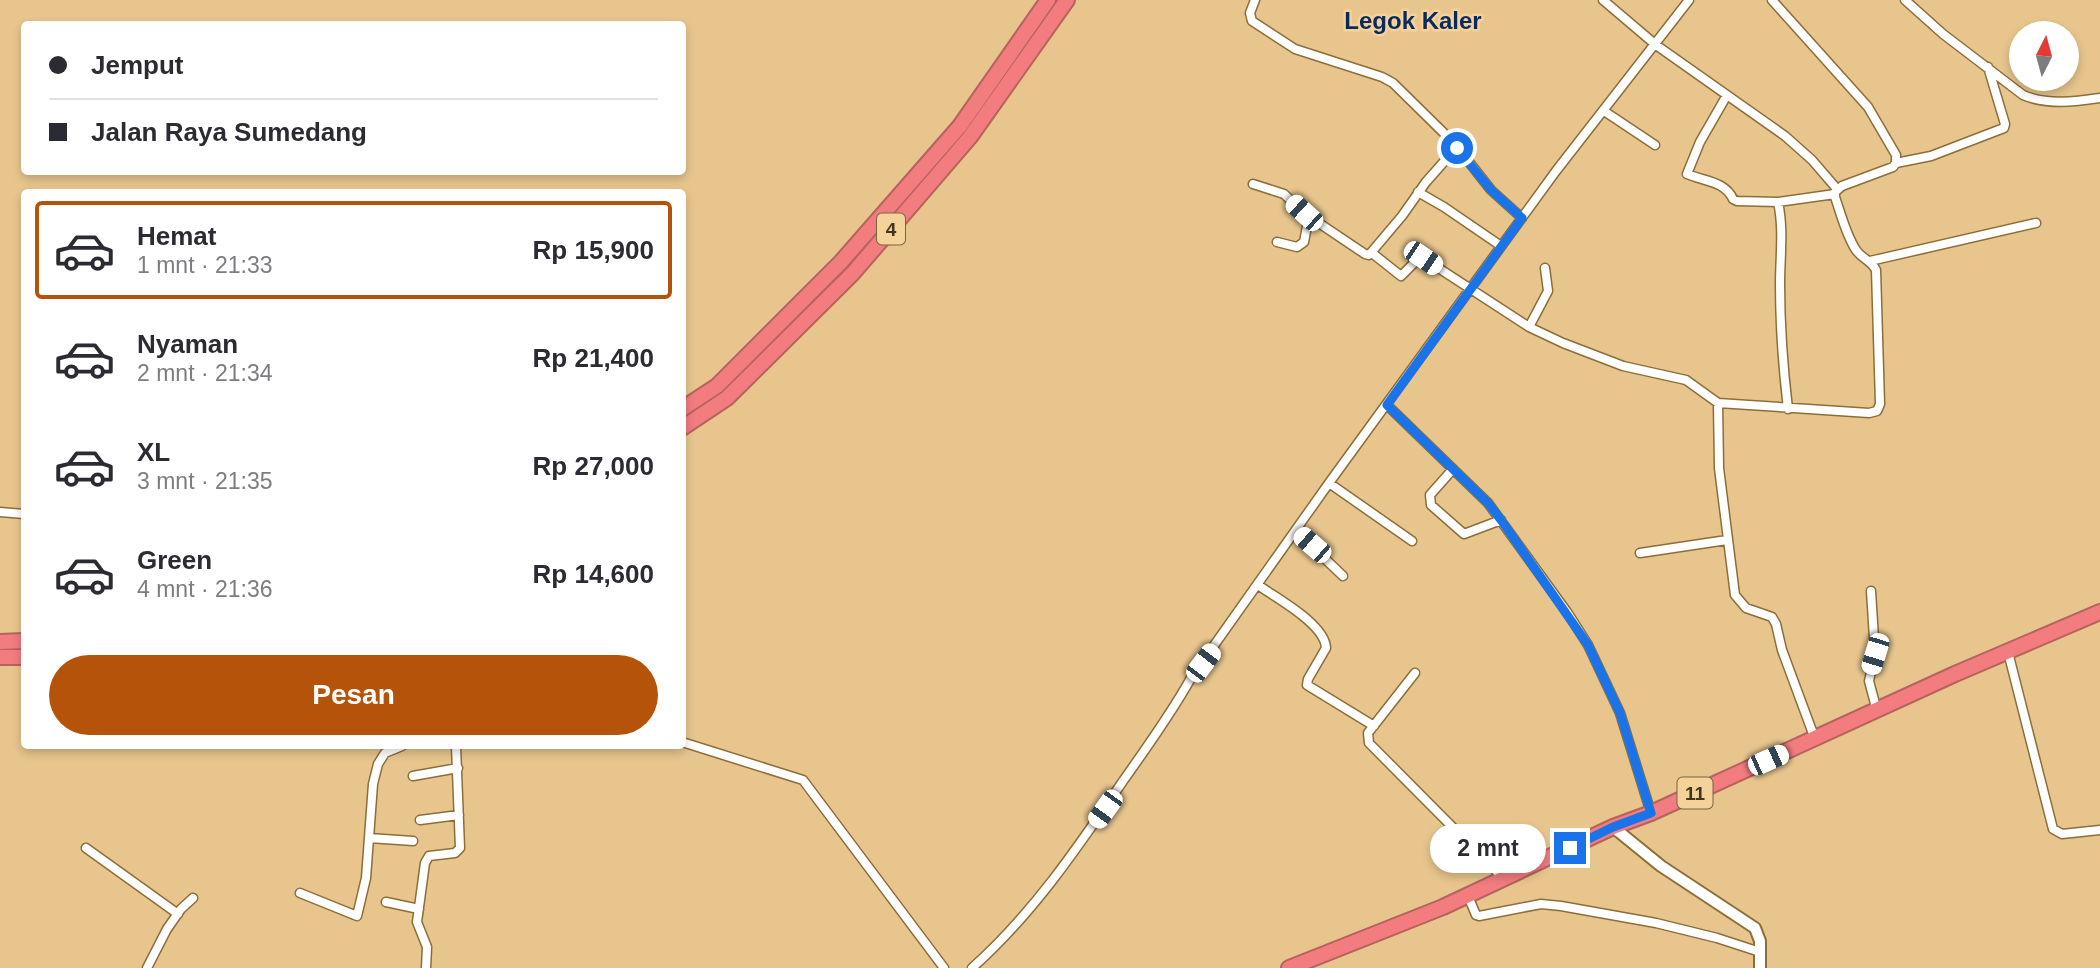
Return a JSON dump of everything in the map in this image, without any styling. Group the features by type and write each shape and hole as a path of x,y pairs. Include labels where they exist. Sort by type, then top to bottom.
{"highway":[{"name":"4","path":"686,406 717,386 841,262 960,126 1048,0"},
{"name":"4","path":"686,425 727,398 853,273 970,137 1067,0"},
{"name":"11","path":"1289,968 1315,963 1468,896 1613,827 1651,813 2100,612"},
{"path":"0,642 21,641"},
{"path":"0,657 21,657"}],"street":[{"path":"1255,0 1250,17 1258,26 1295,48 1393,83 1425,113 1491,190 1522,218"},
{"path":"1372,253 1401,276 1418,259 1423,258 1529,327 1623,366 1686,380 1718,403 1788,409 1869,413 1877,411 1876,270 1852,245 1836,191 1812,160 1786,136 1656,45 1603,0"},
{"path":"972,968 1012,930 1077,849 1171,713 1191,678 1329,483 1501,246 1616,92 1656,45 1689,0"},
{"path":"1772,0 1867,107 1896,155 1896,163"},
{"path":"1905,0 1943,34 2023,95 2034,100 2074,102 2100,98"},
{"path":"1727,94 1700,142 1687,174 1721,186 1737,201 1778,202 1836,191 1893,167 1896,163 1931,156 2004,128 1988,67"},
{"path":"1604,111 1655,145"},
{"path":"1253,184 1284,194 1309,216 1365,254 1372,253 1418,192 1457,148"},
{"path":"1418,192 1501,246"},
{"path":"1778,202 1782,236 1782,342 1788,409"},
{"path":"1277,242 1297,247 1304,242 1309,216"},
{"path":"1870,261 2036,223"},
{"path":"1529,327 1548,291 1545,268"},
{"path":"1718,403 1719,468 1735,595 1746,608 1772,617 1776,624 1782,650 1815,739"},
{"path":"1387,405 1488,503 1588,645 1620,713 1651,813"},
{"path":"1452,469 1430,495 1431,505 1464,534 1501,520"},
{"path":"1329,483 1412,541"},
{"path":"0,512 21,514"},
{"path":"1296,531 1343,576"},
{"path":"1640,553 1727,540"},
{"path":"1258,585 1294,610 1323,636 1326,648 1308,678 1307,685 1374,726"},
{"path":"1871,591 1875,654 1869,681 1877,710"},
{"path":"2008,652 2053,829 2062,834 2100,830"},
{"path":"1415,673 1368,733 1369,743 1504,880"},
{"path":"686,743 803,780 944,968"},
{"path":"300,893 357,916 366,878 373,785 378,764 385,753 395,749"},
{"path":"426,968 427,947 417,922 425,863 429,856 455,853 460,848 456,749"},
{"path":"413,776 458,768"},
{"path":"420,820 459,815"},
{"path":"1613,827 1661,866 1755,928 1760,941 1760,968"},
{"path":"369,838 413,841"},
{"path":"86,848 178,914"},
{"path":"1468,896 1476,915 1479,916 1541,904 1561,906 1656,923 1760,952"},
{"path":"147,968 167,929 193,898"},
{"path":"386,902 419,909"}],"district":[{"name":"Legok Kaler","path":"1413,21"}],"route":[{"path":"1457,148 1491,190 1522,218 1387,405 1488,503 1508,529 1588,645 1620,713 1651,813 1613,827 1570,848"}]}
